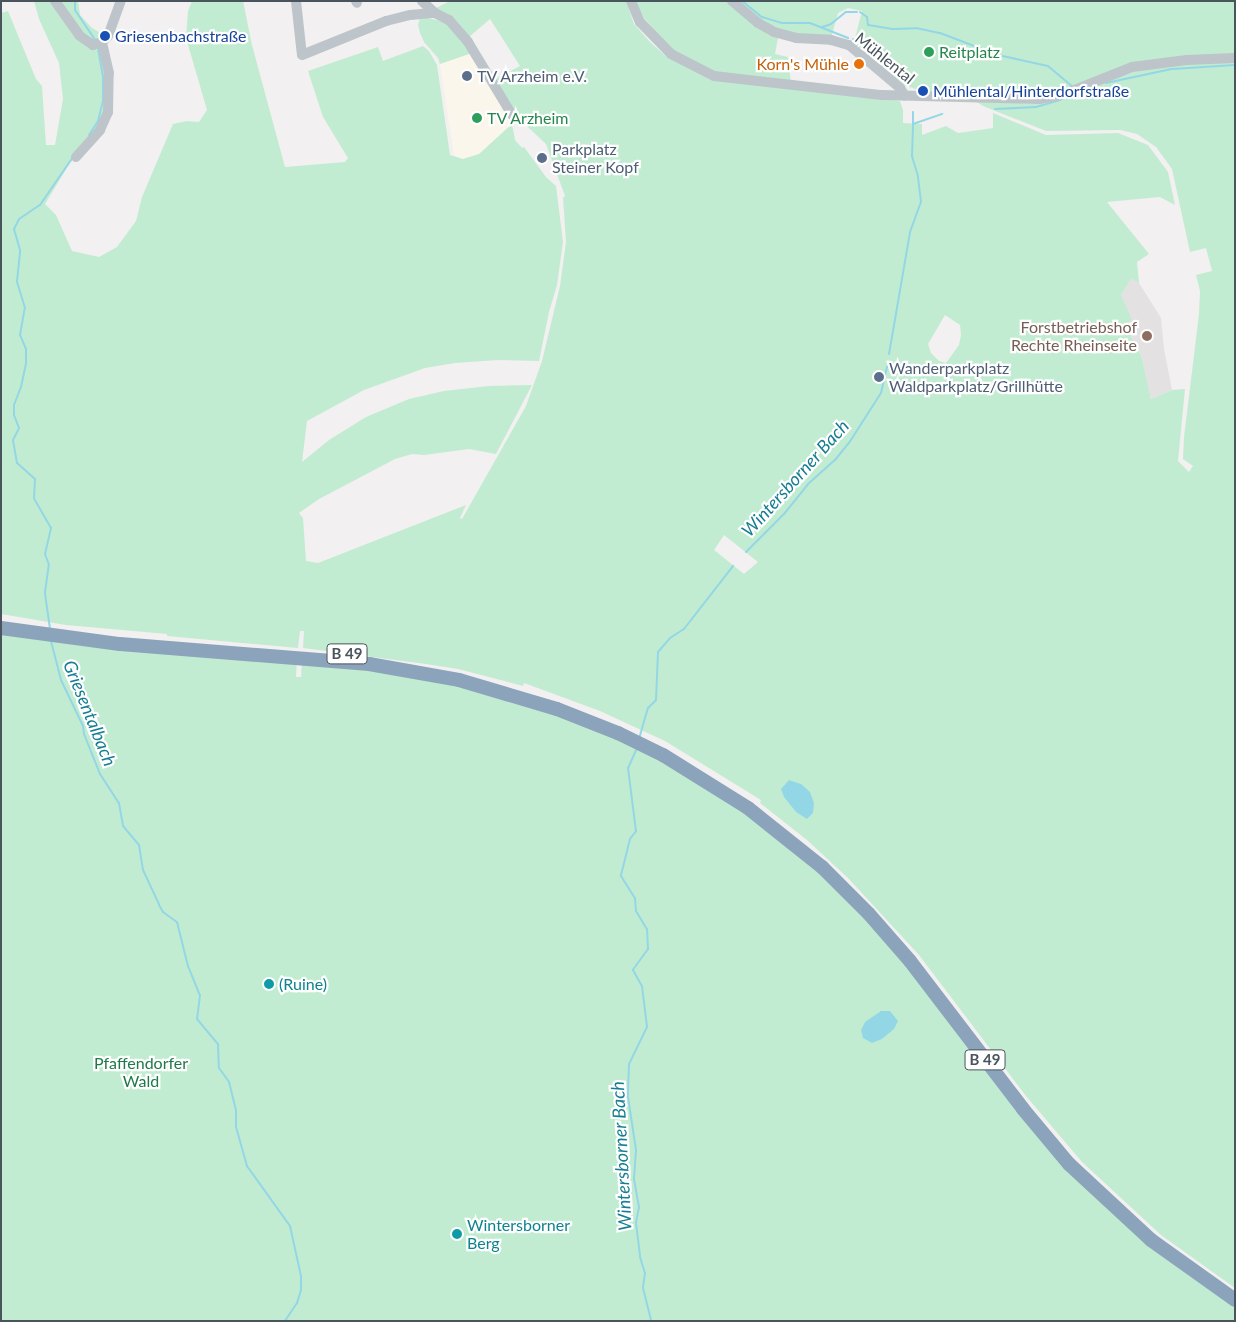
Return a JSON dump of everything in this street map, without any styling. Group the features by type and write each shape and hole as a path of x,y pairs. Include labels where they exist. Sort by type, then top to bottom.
{"highway":[{"name":"B 49","path":"1,620 161,644"},
{"name":"B 49","path":"1,628 42,635 161,644 369,664 459,680 528,694 648,748 750,804 827,860 888,922 936,980 1029,1104 1082,1165 1156,1233 1235,1290"},
{"name":"B 49","path":"750,804 822,867 889,936 1022,1109 1070,1164 1151,1240 1235,1300"}],"street":[{"path":"55,1 83,39 93,45 102,42 112,29 121,1"},
{"path":"296,1 302,55 386,21 410,14 434,13"},
{"path":"422,1 434,13 448,20 468,42 512,115"},
{"path":"631,1 640,22 671,54 714,76 905,96"},
{"name":"Mühlental","path":"732,1 758,24 774,32 796,38 831,40 849,45 900,88 905,96 1046,99 1062,95 1132,67 1187,60 1235,58"},
{"path":"76,157 106,121 109,73 102,42"}],"shaded area":[{"path":"472,53 512,124 479,154 463,159 454,155 440,64"},
{"name":"Forstbetriebshof Rechte Rheinseite","path":"1131,279 1139,283 1161,318 1164,349 1172,390 1151,399 1142,358 1125,323 1121,295"}],"green space":[{"path":"34,1 78,1 80,15 92,28 99,32 100,39 93,50 99,49 108,83 104,85 106,98 104,118 68,166 45,204 56,215 72,251 99,257 117,247 136,221 142,197 173,124 187,121 199,122 207,110 186,38 188,11 192,1 243,1 252,45 285,167 345,162 348,158 323,117 308,71 378,47 383,61 423,46 429,51 437,65 450,155 463,159 479,154 512,124 515,140 522,148 524,147 546,177 556,186 563,242 557,285 549,312 539,361 498,360 455,363 425,368 364,390 307,421 302,462 329,440 366,417 409,399 444,391 489,386 532,385 496,454 469,449 424,455 412,454 395,459 319,499 299,513 303,518 306,561 318,563 466,505 460,518 462,519 526,406 542,361 560,286 566,242 563,198 565,196 546,144 515,115 493,80 520,66 490,19 469,37 436,8 450,1 626,1 634,24 668,58 715,80 900,101 903,110 903,123 922,124 922,135 946,126 958,133 993,128 993,113 1046,135 1118,133 1148,145 1168,172 1175,205 1160,197 1107,202 1149,254 1137,262 1139,283 1131,279 1121,295 1132,320 1125,324 1142,358 1151,399 1172,390 1185,389 1178,461 1189,472 1193,466 1183,459 1199,314 1200,291 1196,275 1212,271 1206,248 1190,252 1172,169 1156,147 1137,134 1120,130 1046,131 983,106 974,100 1030,104 1052,100 1128,71 1193,63 1235,62 1235,1288 1161,1235 1082,1162 1026,1096 919,955 849,879 807,840 760,803 761,800 665,741 600,711 524,683 523,686 458,669 303,648 304,631 300,631 298,648 66,625 1,614 1,13 8,11 36,79 42,86 46,145 55,145 63,99 59,63 39,19","holes":["945,315 960,325 961,335 959,345 946,363 939,361 931,353 928,344","724,535 758,562 744,574 714,550"]},
{"path":"635,1 728,1 778,38 775,54 788,57 791,83 716,73 673,52 644,18"},
{"path":"738,1 1235,1 1235,56 1191,56 1038,96 927,93 901,84 854,42 862,11 848,8 838,13 831,38 805,36 772,28"},
{"path":"424,17 445,22 472,53 440,64 438,58 424,42 420,33 418,25 420,18"},
{"name":"Pfaffendorfer Wald","path":"1,634 84,646 297,659 296,677 301,677 302,660 486,690 601,732 648,754 751,814 864,911 1049,1144 1235,1302 1235,1321 1,1321"}],"water":[{"path":"789,780 801,784 810,792 814,803 813,813 807,819 796,812 784,797 781,789"},
{"path":"881,1011 890,1011 898,1021 894,1029 882,1039 872,1043 863,1038 861,1030 865,1022"}],"waterway":[{"name":"Griesentalbach","path":"75,1 75,10 95,40"},
{"path":"742,1 762,17 782,23 810,23 848,38"},
{"path":"822,27 831,24 846,12 857,12"},
{"path":"860,12 867,17 868,25 893,29 916,28 940,33 998,55 1048,66 1072,86"},
{"path":"853,39 869,50"},
{"name":"Griesentalbach","path":"89,135 98,121 103,101 103,77 98,48"},
{"path":"877,57 909,85"},
{"path":"1106,83 1172,69 1235,65"},
{"path":"995,109 1036,107 1060,100"},
{"path":"913,112 913,124 942,114"},
{"name":"Wintersborner Bach","path":"889,354 910,232 921,202 918,176 912,156 913,124"},
{"name":"Griesentalbach","path":"50,629 45,592 49,565 45,554 51,528 34,498 35,479 17,463 13,440 19,428 14,415 14,405 21,387 26,363 26,349 20,335 25,308 17,281 20,250 14,229 19,219 40,205 73,157"},
{"name":"Wintersborner Bach","path":"746,552 784,514 808,484 835,460 849,443 881,393 887,367"},
{"name":"Wintersborner Bach","path":"639,739 648,708 656,700 658,652 670,638 684,629 733,566"},
{"name":"Griesentalbach","path":"51,641 61,680 83,726 84,734 100,774 119,803 123,826 139,845 143,870 159,905 163,912 177,922 188,966 200,995 197,1019 218,1044 219,1068 229,1082 236,1110 236,1127 247,1166 290,1226 301,1276 301,1290 297,1303 285,1321"},
{"name":"Wintersborner Bach","path":"637,748 628,768 636,831 630,839 621,876 635,898 636,911 647,929 648,949 633,970 642,986 647,1027 629,1064 628,1097 636,1150 634,1179 639,1207 636,1223 640,1257 645,1273 643,1288 651,1321"}],"place":[{"name":"Griesenbachstraße","path":"105,36"},
{"name":"Reitplatz","path":"929,52"},
{"name":"Korn's Mühle","path":"859,64"},
{"name":"TV Arzheim e.V.","path":"467,76"},
{"name":"Mühlental/Hinterdorfstraße","path":"923,91"},
{"name":"TV Arzheim","path":"477,118"},
{"name":"Parkplatz Steiner Kopf","path":"542,158"},
{"name":"Forstbetriebshof Rechte Rheinseite","path":"1147,336"},
{"name":"Wanderparkplatz Waldparkplatz/Grillhütte","path":"879,377"},
{"name":"(Ruine)","path":"269,984"},
{"name":"Wintersborner Berg","path":"457,1234"}]}
